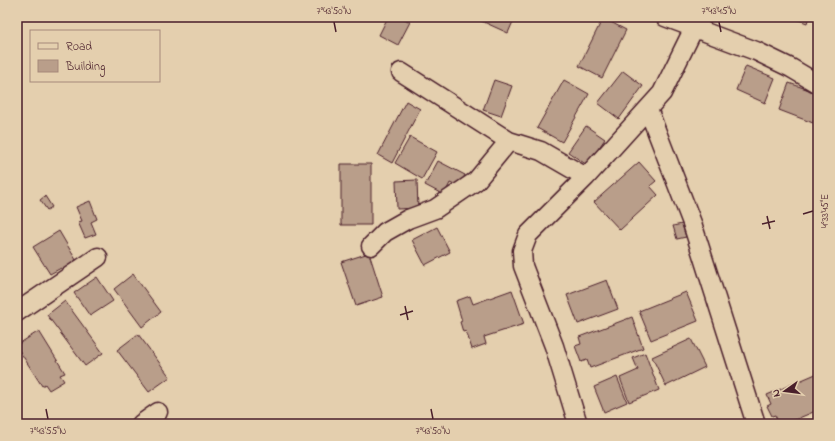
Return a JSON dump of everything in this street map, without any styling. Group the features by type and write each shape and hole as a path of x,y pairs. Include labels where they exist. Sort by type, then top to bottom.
{"street":[{"path":"665,17 698,22 791,68 818,84"},
{"path":"578,424 554,346 523,266 522,251 528,235 586,177 662,93 698,22"},
{"path":"401,72 509,141 541,151 586,177"},
{"path":"648,109 692,223 756,424"},
{"path":"371,246 385,232 408,219 435,209 476,181 509,141"},
{"path":"17,312 98,257"},
{"path":"141,424 158,412"}],"building":[{"path":"388,17 401,17 410,22 398,45 379,35"},
{"path":"515,17 508,33 475,18"},
{"path":"791,17 809,17 807,23"},
{"path":"603,18 626,30 602,78 579,66"},
{"path":"746,66 775,78 765,103 736,90"},
{"path":"623,71 643,86 619,119 598,103"},
{"path":"494,80 512,86 501,116 483,110"},
{"path":"564,80 589,94 562,142 537,128"},
{"path":"789,83 818,93 818,108 813,123 779,110"},
{"path":"406,101 420,109 392,163 378,155"},
{"path":"586,126 605,139 587,165 568,152"},
{"path":"410,137 437,152 422,179 395,163"},
{"path":"17,158 23,167 17,172"},
{"path":"438,161 465,175 459,187 450,183 444,195 425,185"},
{"path":"639,162 656,181 650,186 658,195 620,230 594,202"},
{"path":"341,164 371,164 371,225 341,225"},
{"path":"417,180 418,208 397,209 396,181"},
{"path":"45,196 52,207 47,210 40,200"},
{"path":"90,201 97,219 91,222 96,234 85,238 78,222 82,221 76,207"},
{"path":"682,224 686,237 677,239 673,226"},
{"path":"437,227 450,252 425,265 412,240"},
{"path":"59,231 79,265 65,273 61,268 50,274 33,247"},
{"path":"369,253 383,297 356,306 341,262"},
{"path":"133,274 161,312 142,327 114,289"},
{"path":"97,277 113,301 90,316 74,293"},
{"path":"607,280 618,309 578,324 567,295"},
{"path":"512,290 524,324 484,337 486,344 472,349 466,331 463,332 460,322 462,321 456,301 470,296 473,304"},
{"path":"686,292 698,321 651,340 639,311"},
{"path":"65,301 103,353 85,366 47,315"},
{"path":"632,317 643,348 590,368 587,360 581,362 575,346 581,344 579,337"},
{"path":"39,331 65,373 60,375 64,381 49,390 45,384 42,386 17,347 17,345"},
{"path":"138,334 170,377 149,392 117,350"},
{"path":"691,339 705,367 666,386 652,357"},
{"path":"645,353 659,390 629,402 620,378 638,370 633,358"},
{"path":"818,373 818,410 785,424 779,424 775,415 772,416 767,406 771,404 767,395"},
{"path":"617,377 627,402 604,412 594,387"}]}
